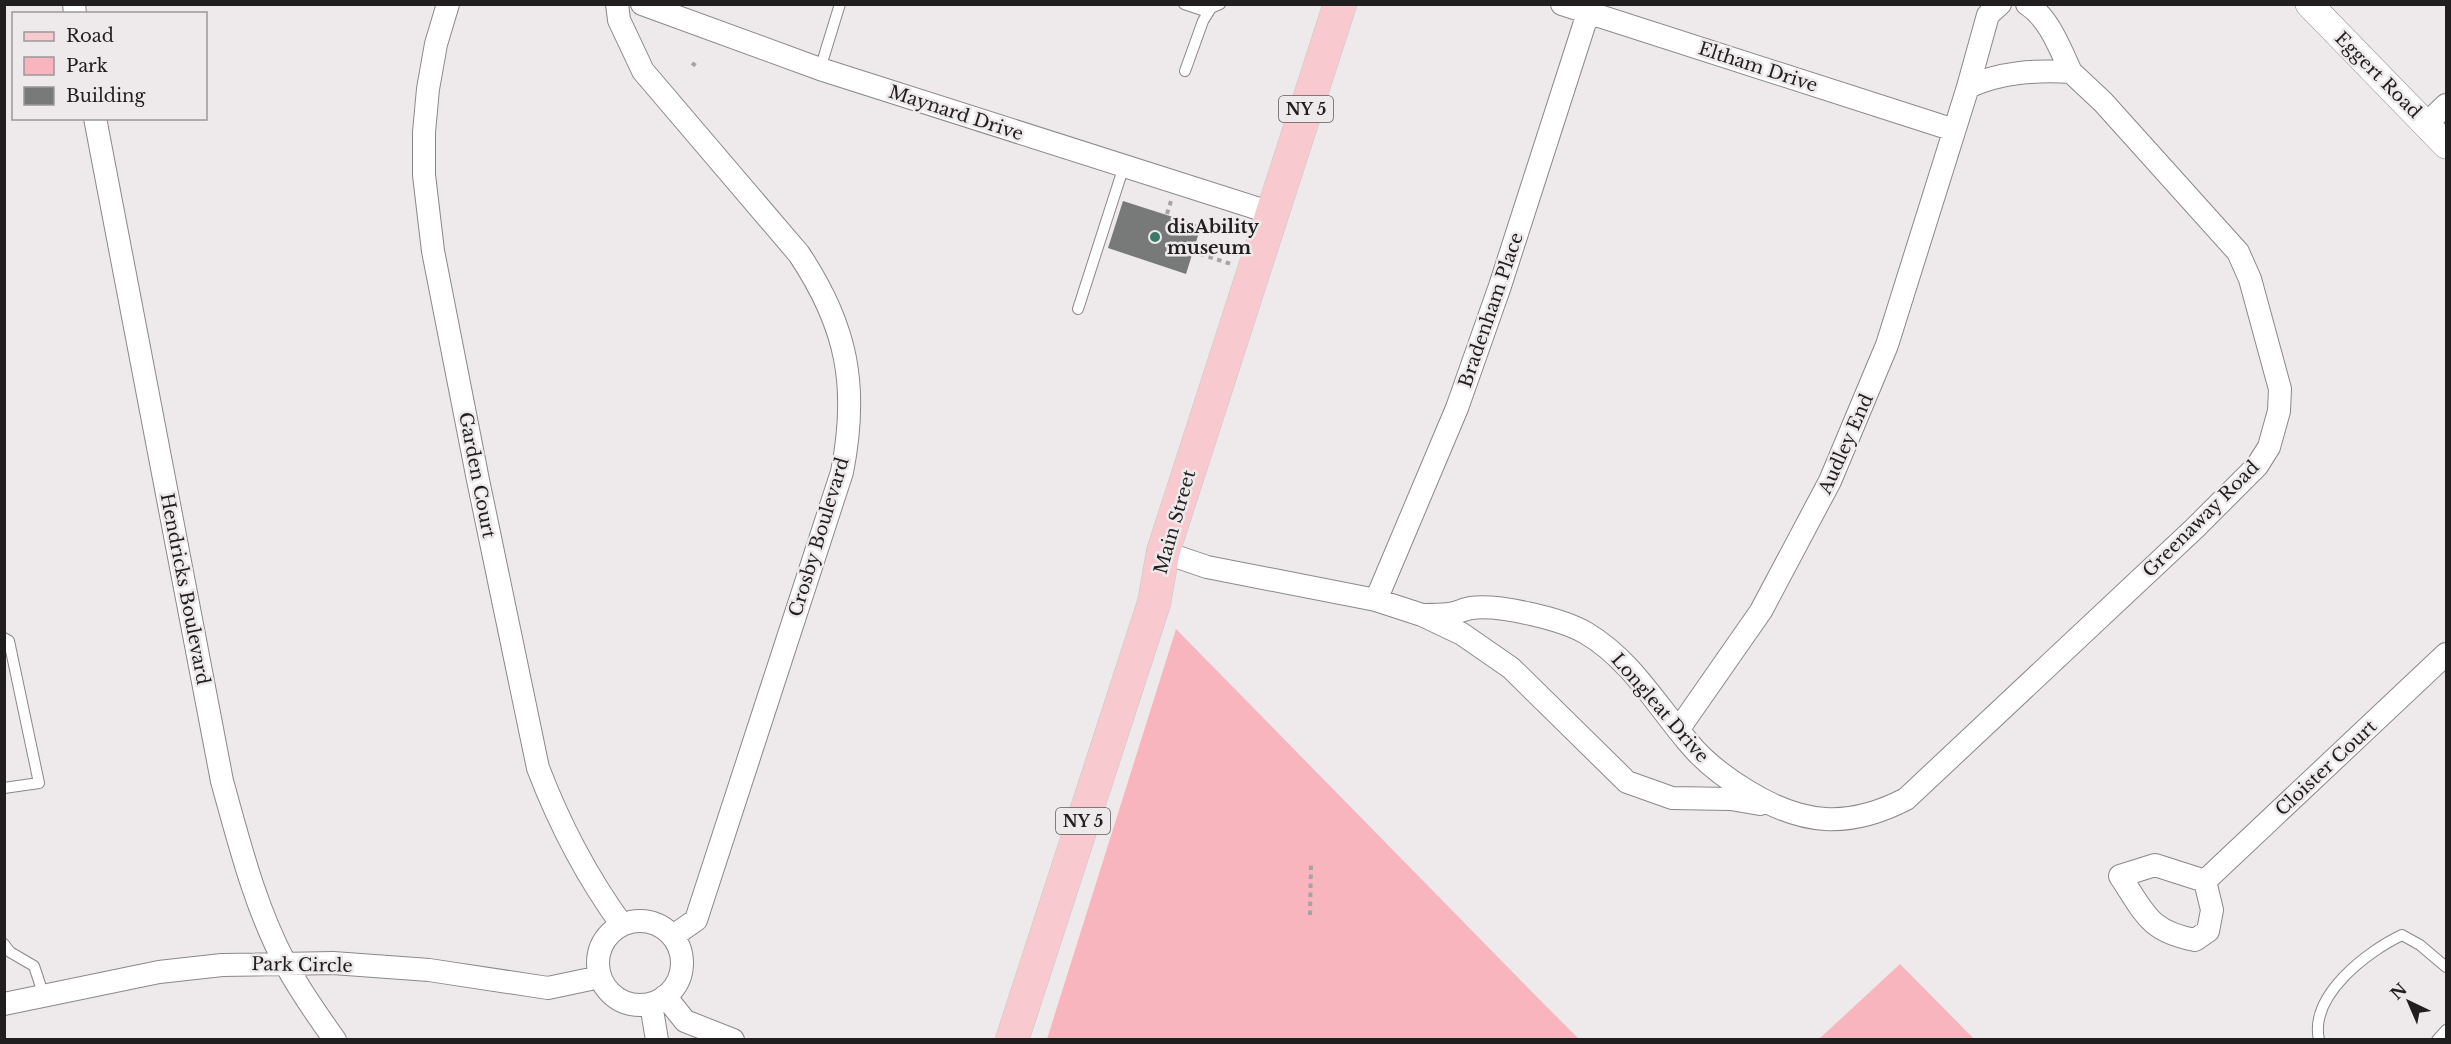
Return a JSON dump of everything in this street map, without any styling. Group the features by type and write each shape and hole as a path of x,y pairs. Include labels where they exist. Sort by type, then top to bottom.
{"main road":[{"name":"Main Street","path":"1012,1040 1154,603 1163,552 1340,4"}],"street":[{"name":"Garden Court","path":"448,4 436,44 424,132 424,175 433,250 538,768 552,805 594,884 622,924"},
{"name":"Crosby Boulevard","path":"617,4 620,20 643,71 799,254 818,282 843,345 850,404 849,438 842,472 696,920 673,936"},
{"name":"Maynard Drive","path":"642,4 820,69 1272,213"},
{"name":"Eltham Drive","path":"1562,4 1954,130"},
{"path":"1954,130 1988,15 2000,4"},
{"name":"Greenaway Road","path":"1770,805 1809,818 1837,820 1864,817 1885,810 1906,799 2195,528 2257,466 2269,447 2279,411 2280,389 2250,279 2238,252 2103,102 2071,72 2054,36 2042,18 2027,4"},
{"name":"Eggert Road","path":"2309,4 2446,145"},
{"name":"Bradenham Place","path":"1376,600 1461,397 1500,286 1588,13"},
{"path":"1968,87 2025,70 2071,72"},
{"path":"2426,124 2446,105"},
{"name":"Hendricks Boulevard","path":"95,120 222,781 260,903 285,962 335,1040"},
{"name":"Audley End","path":"1678,730 1761,612 1830,481 1887,345 1954,130"},
{"name":"Longleat Drive","path":"1163,552 1207,567 1376,600 1422,615 1462,634 1511,668 1627,782 1672,798 1731,799 1770,805"},
{"name":"Longleat Drive","path":"1422,615 1450,614 1473,608 1498,609 1529,613 1586,632 1611,651 1637,676 1702,759 1723,776 1770,805"},
{"name":"Cloister Court","path":"2205,881 2446,654"},
{"path":"644,921 665,929 673,936 682,961 675,987 658,1000 639,1005 626,1003 606,988 600,976 599,952 612,931 622,924 644,921"},
{"name":"Park Circle","path":"4,1004 159,972 222,965 285,962 429,970 548,988 600,976"},
{"path":"657,1040 658,1000"},
{"path":"658,1000 685,1021 733,1040"}],"lane":[{"path":"820,69 840,4"},
{"path":"1184,4 1208,12"},
{"path":"1185,71 1203,21 1211,8 1220,4"},
{"path":"1078,309 1124,166"},
{"path":"4,638 9,641 39,783 4,788"},
{"path":"2319,1040 2318,1033 2324,1004 2334,988 2340,980 2384,944 2402,935 2420,945 2446,967"},
{"path":"6,950 34,966 44,996"},
{"path":"2437,1040 2446,1030"}],"path":[{"path":"1167,214 1172,198"},
{"path":"1200,254 1231,264"},
{"path":"1310,915 1311,864"}],"green space":[{"path":"1176,629 1541,1001 1579,1039 1047,1039"},
{"path":"1900,964 1974,1039 1819,1039"}],"building":[{"name":"disAbility museum","path":"1123,201 1201,226 1186,274 1108,248"}],"place":[{"name":"disAbility museum","path":"1155,237"}]}
